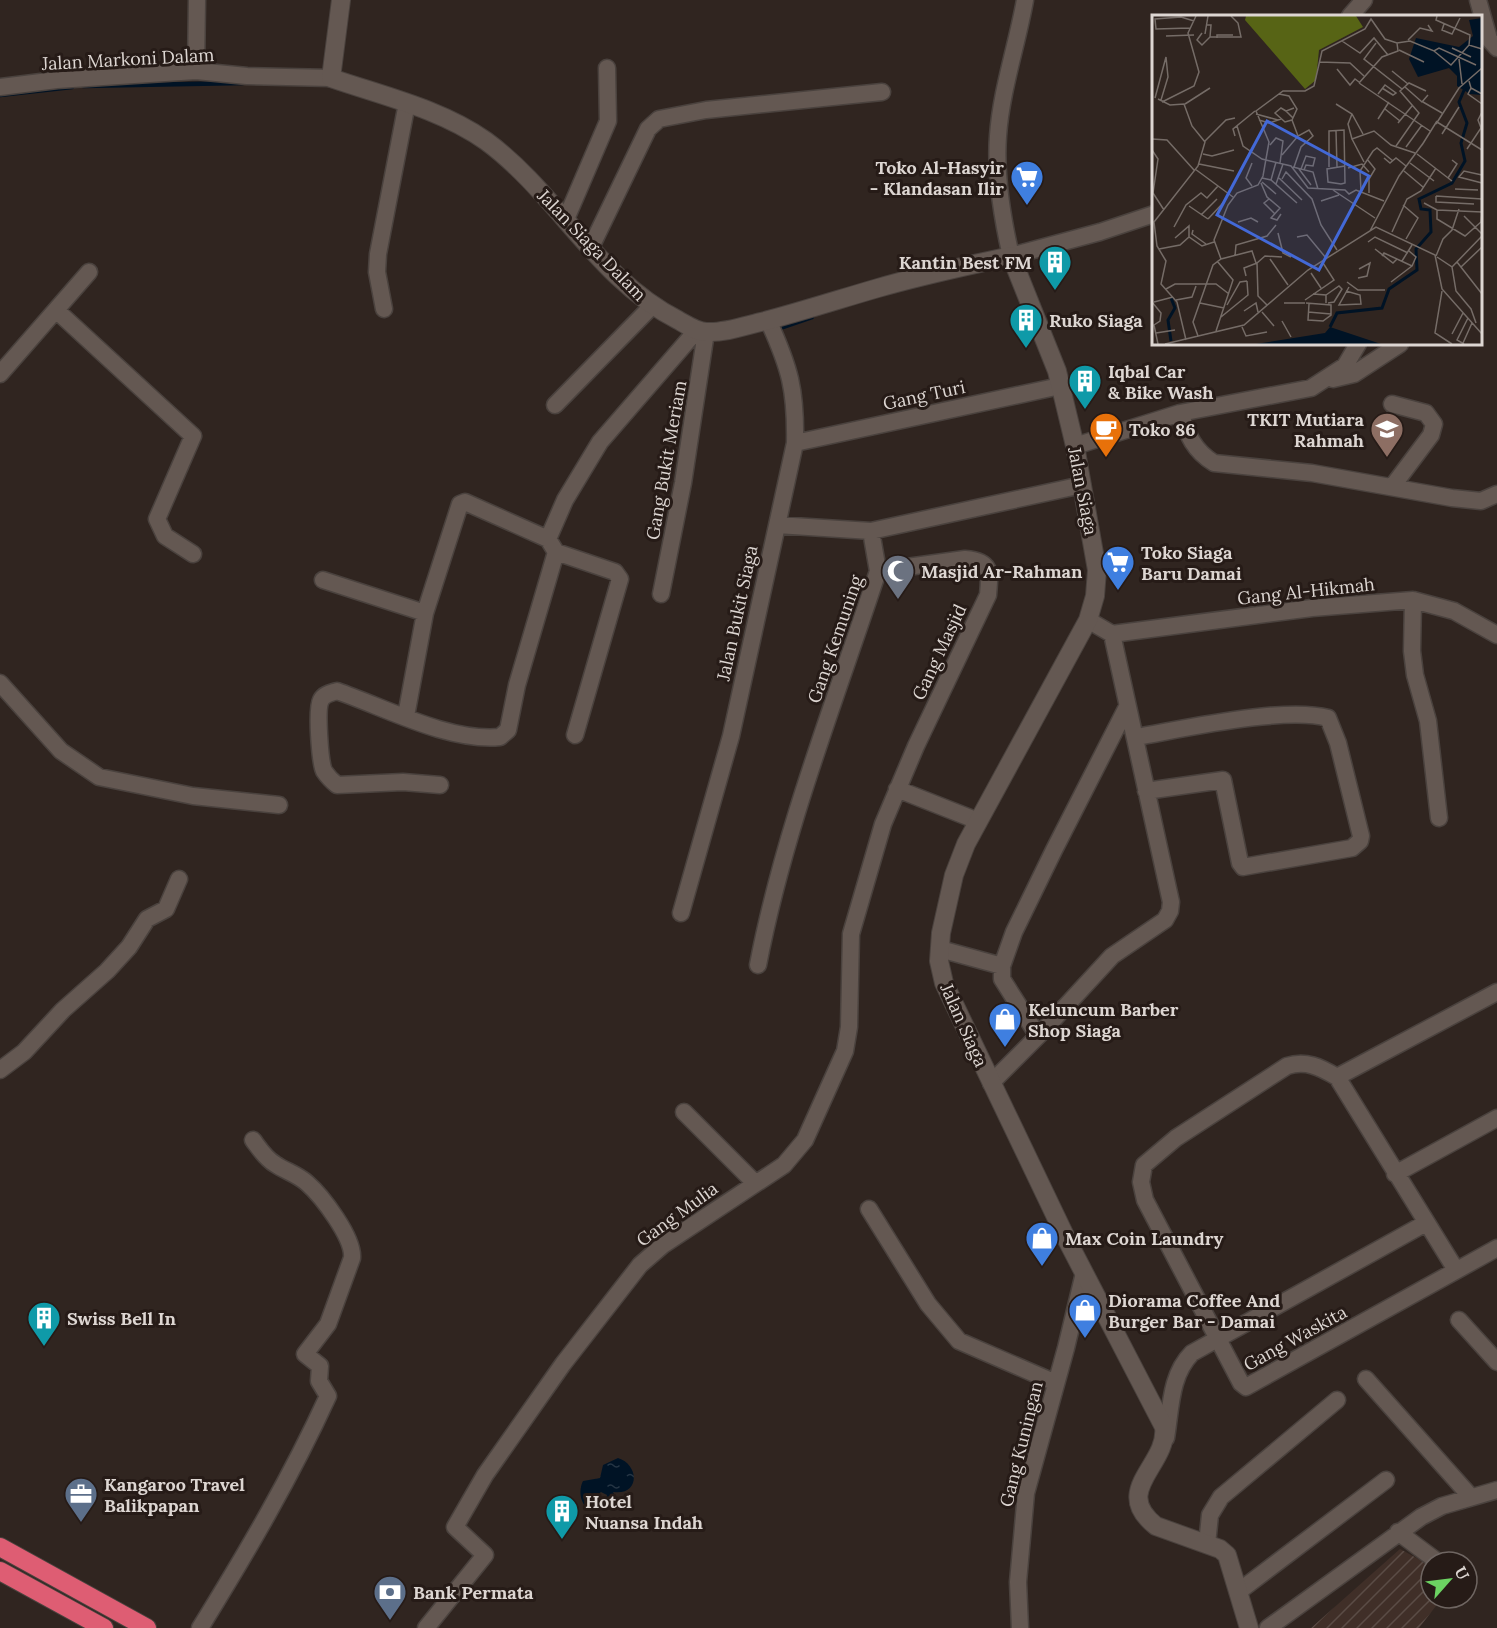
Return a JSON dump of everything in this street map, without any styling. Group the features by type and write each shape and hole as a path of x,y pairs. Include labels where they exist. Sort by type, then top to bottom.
{"highway":[{"path":"0,1547 147,1628"},
{"path":"0,1571 104,1628"}],"street":[{"path":"196,0 196,71"},
{"path":"331,78 341,0"},
{"path":"1011,256 1003,222 998,136 1025,0"},
{"path":"1351,15 1364,0"},
{"path":"1478,0 1489,39 1497,48"},
{"path":"566,219 608,121 607,68"},
{"name":"Jalan Markoni Dalam","path":"0,87 57,80 196,71 247,76 331,78"},
{"name":"Jalan Siaga Dalam","path":"331,78 406,103 460,125 487,142 522,171 615,275 651,307 701,331"},
{"path":"591,248 648,129 659,119 706,110 882,93"},
{"path":"384,309 377,272 378,254 406,103"},
{"path":"440,785 403,782 337,785 325,772 318,711 321,700 337,691 432,728 472,737 500,737 508,729 517,685 565,500 600,442 701,331 789,316 880,287 1011,256 1100,232 1152,215"},
{"name":"Jalan Siaga","path":"1011,256 1057,371 1082,485 1096,570 1095,596 1088,620 978,821 954,875 940,933 944,983 990,1083 1084,1273 1157,1412 1165,1440"},
{"path":"0,374 89,272"},
{"path":"555,405 651,307"},
{"path":"56,310 194,436 157,519 165,536 194,554"},
{"name":"Jalan Bukit Siaga","path":"681,913 730,736 795,443 796,406 788,363 768,320"},
{"name":"Gang Bukit Meriam","path":"661,594 684,472 701,331"},
{"path":"1075,446 1180,413 1311,388 1345,366 1357,345"},
{"path":"1329,378 1348,377 1398,345"},
{"name":"Gang Turi","path":"795,443 1060,386"},
{"path":"1392,404 1426,413 1434,424 1431,435 1392,487"},
{"path":"1180,413 1191,444 1200,455 1214,463 1312,473 1481,501 1497,494"},
{"path":"777,525 871,531 1082,485"},
{"path":"406,716 425,614 460,504 465,502 552,546 615,572 620,579 575,735"},
{"name":"Gang Kemuning","path":"758,965 768,913 787,843 878,572 871,531"},
{"name":"Gang Masjid","path":"878,572 965,559 980,560 985,564 990,575 988,595 897,789"},
{"path":"323,580 425,614"},
{"path":"1413,600 1412,651 1415,675 1428,721 1440,818"},
{"name":"Gang Al-Hikmah","path":"1112,634 1312,608 1413,600 1454,610 1497,635"},
{"path":"990,1083 1038,1036 1112,956 1159,925 1170,911 1171,902 1112,634 1088,620"},
{"path":"0,683 61,751 99,777 193,796 279,805"},
{"path":"1038,1036 1002,979 1002,966 1014,932 1127,707"},
{"path":"1136,736 1269,717 1320,716 1328,718 1338,742 1361,836 1360,841 1352,848 1243,867 1240,863 1222,780 1146,791"},
{"path":"897,789 978,821"},
{"name":"Gang Mulia","path":"426,1628 485,1555 455,1527 485,1475 563,1364 640,1265 663,1245 784,1165 804,1140 845,1051 849,1027 851,934 873,854 897,789"},
{"path":"0,1070 24,1052 63,1010 107,971 129,947 147,919 166,909 179,879"},
{"path":"940,949 1002,966"},
{"path":"1337,1077 1497,992"},
{"path":"1217,1339 1145,1200 1141,1182 1144,1165 1176,1137 1287,1066 1310,1064 1337,1077 1456,1270 1497,1248"},
{"path":"684,1112 755,1183"},
{"path":"1395,1174 1497,1118"},
{"path":"200,1628 252,1545 299,1459 328,1396 319,1381 320,1366 305,1354 328,1324 352,1258 346,1234 312,1188 297,1175 270,1161 253,1140"},
{"path":"869,1209 928,1304 959,1341 1056,1383"},
{"path":"1248,1628 1227,1555 1207,1544 1156,1526 1147,1519 1139,1504 1139,1488 1165,1440 1176,1377 1182,1364 1192,1353 1426,1223"},
{"name":"Gang Waskita","path":"1217,1339 1241,1383 1246,1387 1456,1270"},
{"name":"Gang Kuningan","path":"1020,1628 1018,1582 1026,1492 1084,1273"},
{"path":"1459,1320 1497,1362"},
{"path":"1366,1379 1471,1497"},
{"path":"1207,1544 1210,1515 1221,1497 1337,1400"},
{"path":"1238,1592 1386,1480"},
{"path":"1268,1628 1398,1532 1442,1506 1497,1490"},
{"path":"1398,1532 1422,1550"}],"shaded area":[{"path":"1400,1549 1419,1559 1419,1610 1433,1610 1419,1628 1311,1628"}],"water":[{"path":"618,1458 630,1467 634,1479 632,1485 622,1492 613,1492 620,1504 616,1509 609,1507 605,1501 607,1495 601,1492 595,1497 598,1507 592,1511 588,1509 581,1498 583,1481 600,1478 603,1465"}],"waterway":[{"path":"83,86 243,83"},
{"path":"0,95 72,87"},
{"path":"777,329 812,317"}],"place":[{"name":"Toko Al-Hasyir - Klandasan Ilir","path":"1027,206"},
{"name":"Kantin Best FM","path":"1055,291"},
{"name":"Ruko Siaga","path":"1026,349"},
{"name":"Iqbal Car & Bike Wash","path":"1085,410"},
{"name":"Toko 86","path":"1106,458"},
{"name":"TKIT Mutiara Rahmah","path":"1387,458"},
{"name":"Toko Siaga Baru Damai","path":"1118,591"},
{"name":"Masjid Ar-Rahman","path":"898,600"},
{"name":"Keluncum Barber Shop Siaga","path":"1005,1048"},
{"name":"Max Coin Laundry","path":"1042,1267"},
{"name":"Diorama Coffee And Burger Bar - Damai","path":"1085,1339"},
{"name":"Swiss Bell In","path":"44,1347"},
{"name":"Kangaroo Travel Balikpapan","path":"81,1523"},
{"name":"Hotel Nuansa Indah","path":"562,1540"},
{"name":"Bank Permata","path":"390,1621"}]}
